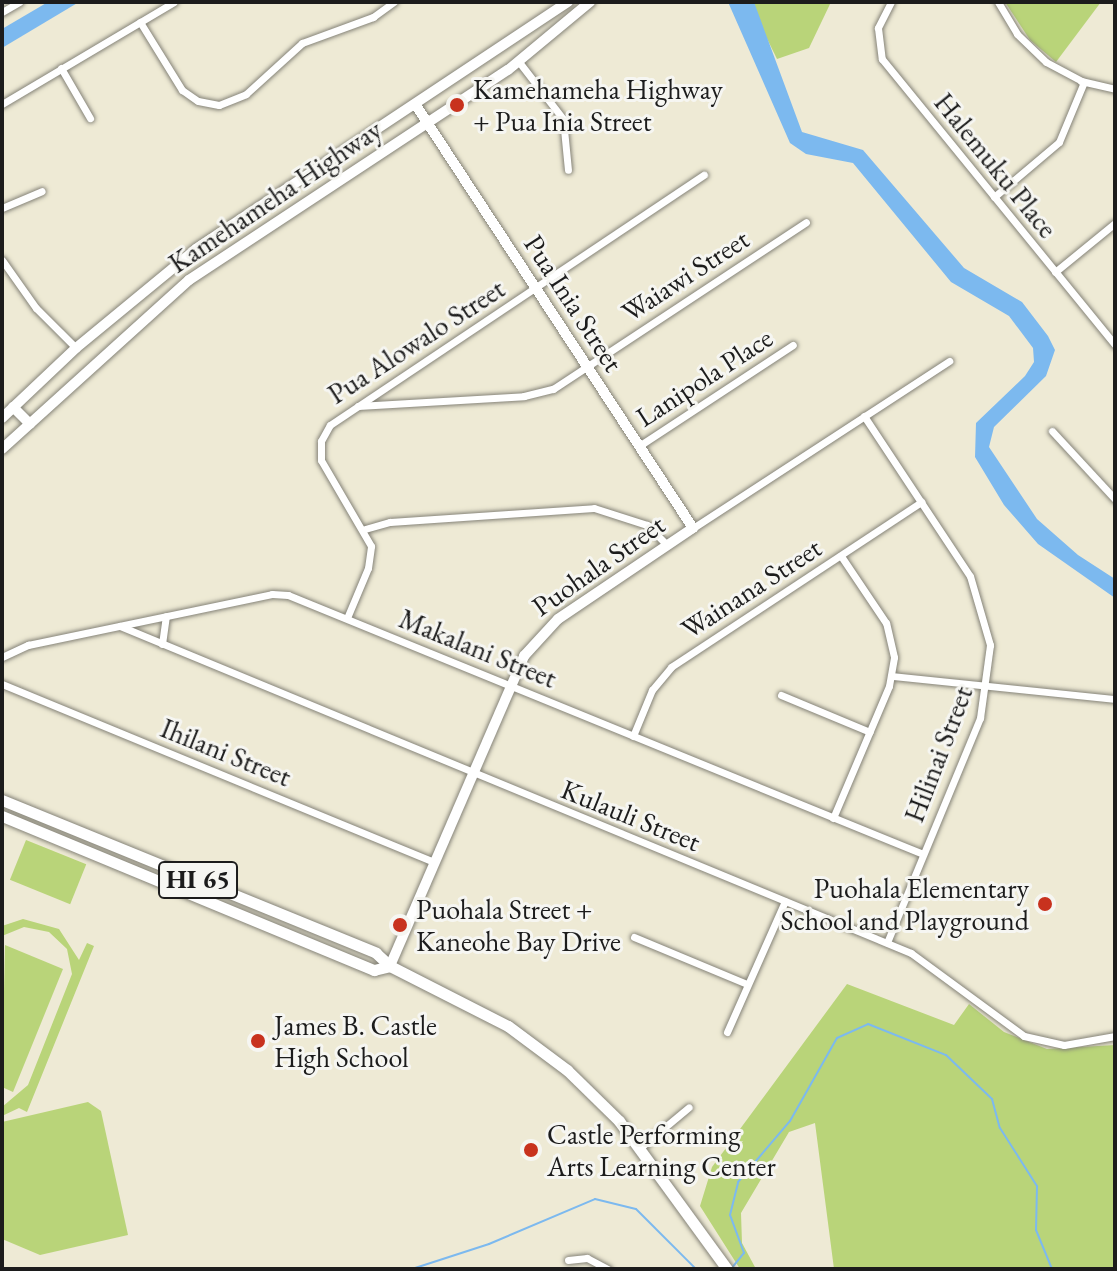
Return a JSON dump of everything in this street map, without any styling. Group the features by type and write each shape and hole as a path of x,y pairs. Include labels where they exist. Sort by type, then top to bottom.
{"main road":[{"name":"Kamehameha Highway","path":"2,418 7,405 185,257 415,104 555,6 568,2"},
{"name":"Kamehameha Highway","path":"2,449 194,277 519,62 590,2"},
{"path":"555,6 566,25"},
{"name":"Pua Inia Street","path":"415,104 693,528"},
{"path":"185,257 194,277"},
{"path":"7,405 30,424"},
{"name":"Puohala Street","path":"390,966 507,684 549,627 693,528"},
{"name":"HI 65","path":"2,800 376,953 390,966 466,1001 528,1040 585,1086 641,1147 727,1269"},
{"name":"HI 65","path":"2,816 374,970 390,966"},
{"path":"281,930 286,916"}],"street":[{"path":"2,12 19,2"},
{"path":"2,104 174,2"},
{"path":"140,22 182,90 198,101 219,105 246,94 302,43 373,17 394,2"},
{"name":"Halemuku Place","path":"891,2 878,28 882,59 1114,341"},
{"path":"998,2 1035,54 1084,82 1115,89"},
{"path":"519,62 563,119 568,170"},
{"path":"61,68 90,118"},
{"path":"994,197 1059,142 1084,82"},
{"name":"Pua Alowalo Street","path":"347,618 370,561 365,529 320,454 326,430 356,406 704,175"},
{"path":"2,208 42,191"},
{"name":"Waiawi Street","path":"356,406 531,395 553,389 806,222"},
{"path":"1055,272 1115,223"},
{"path":"2,260 36,308 76,348"},
{"name":"Lanipola Place","path":"639,446 793,345"},
{"name":"Puohala Street","path":"693,528 949,361"},
{"name":"Hilinai Street","path":"864,416 982,602 990,645 988,687 887,942"},
{"path":"1052,431 1115,499"},
{"name":"Wainana Street","path":"633,736 652,690 671,667 921,502"},
{"path":"365,529 390,522 594,508 647,525 667,545"},
{"path":"833,818 892,676 889,631 841,556"},
{"name":"Makalani Street","path":"2,657 28,645 280,594 347,618 923,854"},
{"path":"162,644 166,616"},
{"name":"Kulauli Street","path":"120,626 470,774 887,942 935,967 1024,1036 1064,1045 1115,1036"},
{"path":"892,676 1115,699"},
{"name":"Ihilani Street","path":"2,684 433,862"},
{"path":"781,695 870,732"},
{"path":"727,1032 785,901"},
{"path":"634,937 747,984"},
{"path":"641,1147 689,1107"},
{"path":"568,1260 587,1258 608,1269"}],"green space":[{"path":"749,2 831,2 809,48 777,59"},
{"path":"1005,2 1101,2 1056,62 1030,40"},
{"path":"26,840 86,864 70,904 10,880"},
{"path":"23,919 59,929 79,960 87,943 94,946 27,1112 19,1108 2,1116 2,1107 28,1085 72,974 67,949 49,932 24,927 2,936 2,926"},
{"path":"5,945 63,969 13,1092 2,1087"},
{"path":"847,984 954,1025 969,1004 1004,1032 1047,1049 1115,1045 1115,1269 834,1269 815,1123 789,1132 741,1213 742,1243 756,1269 740,1269 700,1206 712,1167"},
{"path":"88,1102 101,1111 128,1235 40,1255 2,1239 2,1122"}],"water":[{"path":"48,2 79,2 2,48 2,29"},
{"path":"728,2 754,2 802,132 863,150 964,268 1022,302 1048,336 1055,350 1046,376 994,427 989,447 1037,519 1078,555 1115,579 1115,598 1038,544 1004,505 975,457 976,423 1025,376 1034,362 1033,348 1009,316 951,282 853,163 806,154 790,143"}],"waterway":[{"path":"731,1269 744,1253 730,1215 738,1182 790,1121 837,1038 868,1024 946,1055 992,1099 1000,1128 1037,1186 1036,1230 1052,1269"},
{"path":"412,1269 489,1244 595,1199 636,1209 696,1269"}],"place":[{"name":"Kamehameha Highway + Pua Inia Street","path":"457,105"},
{"name":"Puohala Elementary School and Playground","path":"1045,904"},
{"name":"Puohala Street + Kaneohe Bay Drive","path":"400,925"},
{"name":"James B. Castle High School","path":"258,1041"},
{"name":"Castle Performing Arts Learning Center","path":"531,1150"}]}
